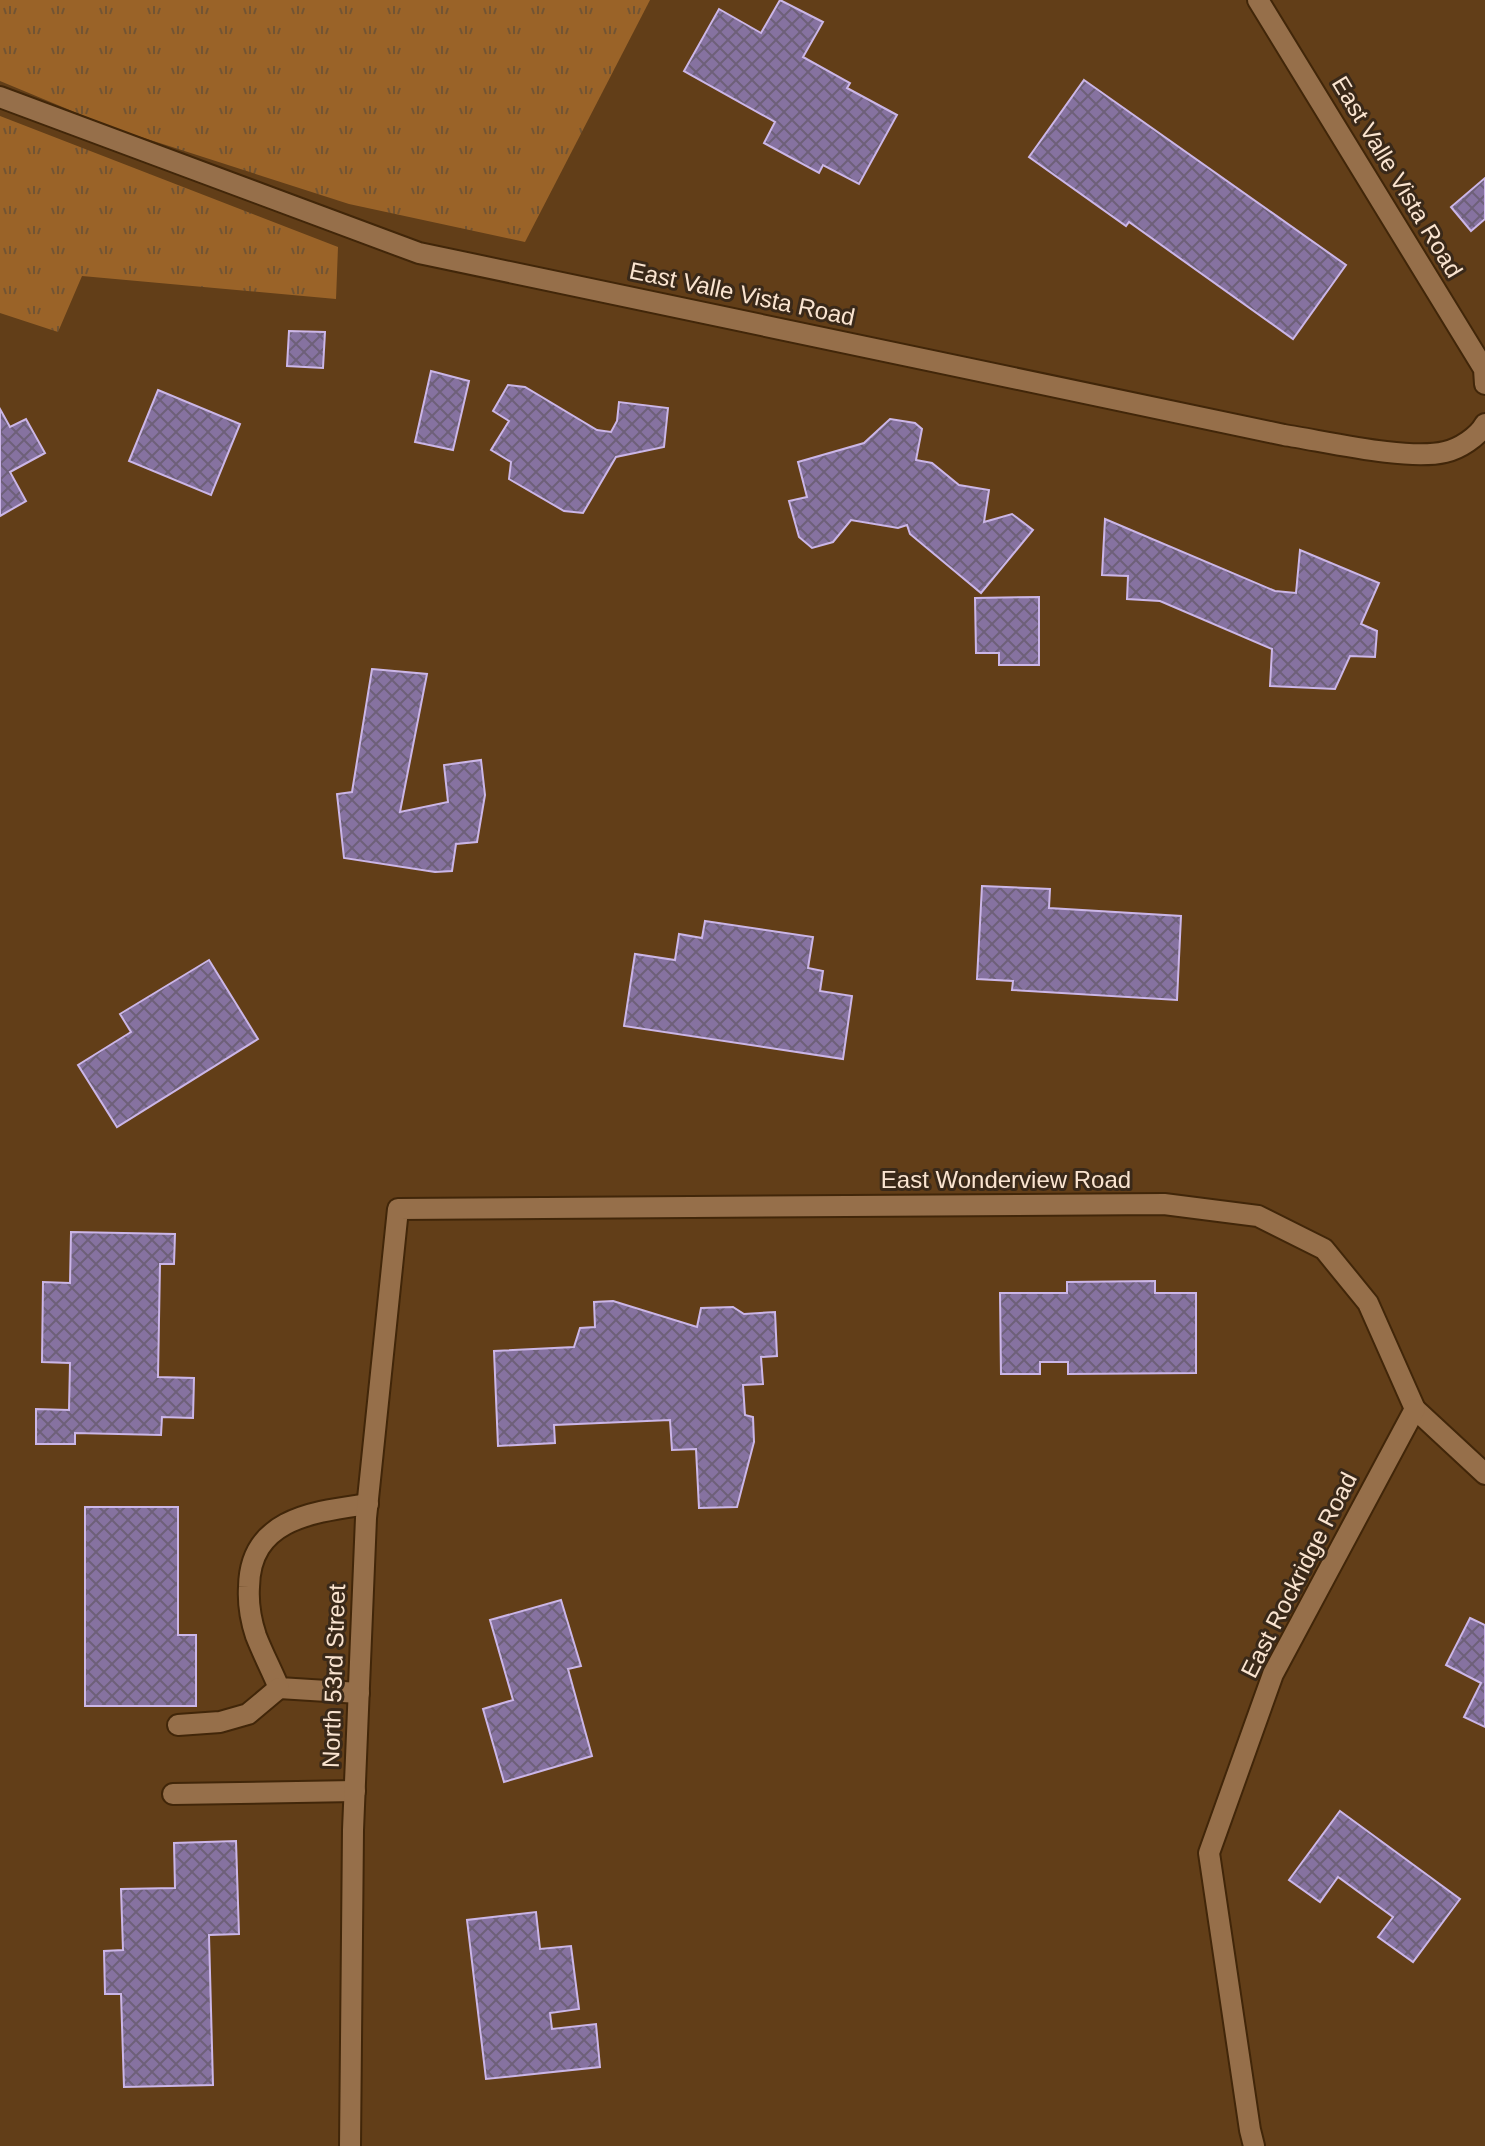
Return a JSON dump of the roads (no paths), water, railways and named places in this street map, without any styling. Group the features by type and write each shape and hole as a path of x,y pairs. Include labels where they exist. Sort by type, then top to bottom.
{"street":[{"name":"East Valle Vista Road","path":"1258,0 1484,369 1485,384"},
{"name":"East Valle Vista Road","path":"0,97 419,253 1284,435 1404,453 1446,452 1479,434 1485,424"},
{"name":"East Wonderview Road","path":"398,1209 1164,1204 1258,1216 1324,1249 1368,1303 1415,1409 1485,1474"},
{"name":"North 53rd Street","path":"350,2146 355,1791 368,1504 398,1209"},
{"name":"East Rockridge Road","path":"1254,2146 1209,1853 1273,1674 1415,1409"},
{"path":"279,1688 255,1634 248,1598 249,1568 260,1545 289,1521 317,1512 368,1504"},
{"path":"178,1725 220,1722 248,1714 279,1688 359,1693"},
{"path":"173,1794 355,1791"}]}
